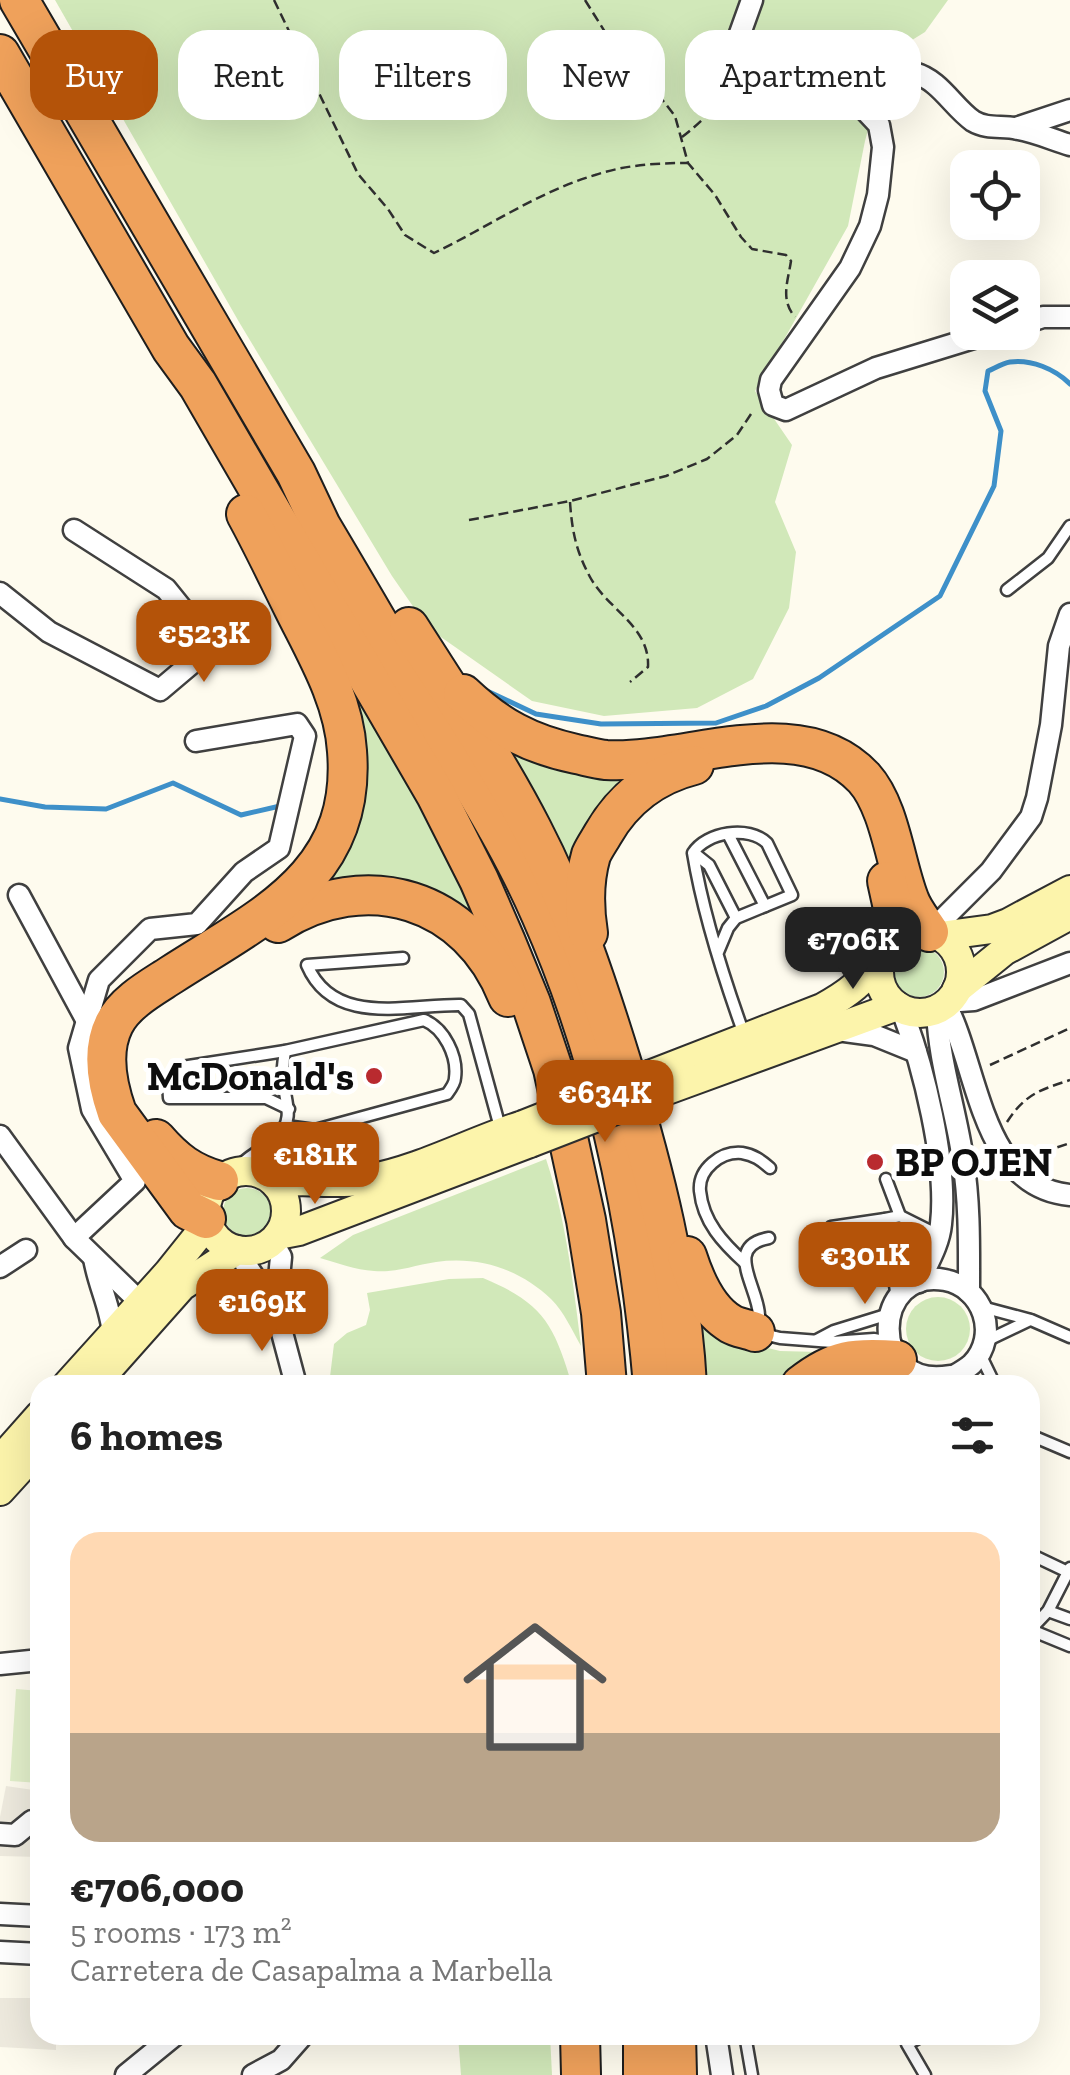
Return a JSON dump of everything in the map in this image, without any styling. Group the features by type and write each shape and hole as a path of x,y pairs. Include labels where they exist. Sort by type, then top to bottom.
{"highway":[{"path":"18,0 296,473 321,526 510,850 541,916 592,1052 628,1194 652,1375"},
{"path":"0,54 171,348 208,402 436,795 472,865 531,1003 553,1069 586,1220 606,1375"},
{"path":"171,348 182,395 324,670 348,749 345,808 320,863 270,910 139,996 116,1021 110,1037 107,1075 118,1113 188,1210 207,1221"},
{"path":"296,473 340,518 496,763 564,898 593,970 651,1160 681,1304 686,1375"},
{"path":"434,666 481,711 513,734 549,748 606,760 788,743 818,749 850,765 866,780 879,802 910,903 915,939"},
{"path":"593,970 585,889 592,853 628,800 652,782 688,766 776,754 811,760 840,774 862,800 896,922 915,939"},
{"path":"226,1176 197,1175 182,1166 132,1108 121,1070 133,1025 157,1000 300,909 360,894 382,894 425,907 459,926 473,941 506,991 536,1076 568,1140"},
{"path":"651,1160 670,1197 692,1272 708,1304 732,1324 755,1332"},
{"path":"816,1375 850,1359 901,1365"},
{"path":"580,2045 581,2075"},
{"path":"643,2045 643,2075"},
{"path":"676,2045 677,2075"}],"main road":[{"path":"1070,890 992,929 915,939 879,966 884,992 899,1007 919,1012 948,999 1004,950 1070,915"},
{"path":"915,939 954,950 960,979 948,999"},
{"path":"656,1084 745,1038 842,997 915,939"},
{"path":"273,1182 367,1180 899,1007"},
{"path":"275,1238 286,1208 283,1195 273,1182 246,1170 226,1176 208,1198 207,1221 226,1246 239,1250 260,1248 275,1238 299,1231 518,1133"},
{"path":"76,1375 168,1274 207,1221"},
{"path":"103,1375 182,1286 239,1250"},
{"path":"0,1460 30,1427"},
{"path":"0,1490 30,1458"}],"street":[{"path":"741,30 752,0"},
{"path":"921,75 939,86 975,122 992,128 1016,128 1070,145"},
{"path":"1016,128 1070,110"},
{"path":"874,120 883,147 870,226 850,268 771,380 768,390 773,406 786,410 876,368 950,345"},
{"path":"1040,319 1070,317"},
{"path":"0,593 49,632 160,690 212,646 166,589 74,530"},
{"path":"915,939 991,870 1030,818 1051,726 1059,646 1070,614"},
{"path":"74,1238 135,1181 92,1109 79,1048 99,980 150,929 196,924 244,872 280,848 305,736 297,724 196,740"},
{"path":"19,895 87,1021"},
{"path":"948,999 974,1000 1070,963"},
{"path":"948,999 982,1113 1009,1164 1033,1185 1070,1195"},
{"path":"948,999 939,1048 963,1159 975,1299 986,1330 982,1348 959,1375"},
{"path":"899,1007 916,1052 938,1154 942,1195 939,1236 918,1282"},
{"path":"830,1029 874,1035 916,1052"},
{"path":"0,1136 74,1238 140,1303"},
{"path":"275,1238 281,1256 276,1310"},
{"path":"0,1267 26,1250"},
{"path":"239,1250 276,1310 293,1375"},
{"path":"94,1258 113,1334"},
{"path":"901,1365 887,1328 894,1306 909,1287 936,1278 950,1281 975,1299"},
{"path":"0,1664 30,1661"},
{"path":"0,1834 15,1835 30,1823"},
{"path":"0,1914 30,1916"},
{"path":"0,1952 30,1954"},
{"path":"126,2075 163,2045"},
{"path":"253,2075 280,2060 293,2045"},
{"path":"718,2045 722,2075"}],"lane":[{"path":"1007,590 1048,558 1070,526"},
{"path":"728,834 765,906"},
{"path":"718,952 736,918 792,896 768,843 754,834 728,834 699,843 694,853 704,904 718,952 745,1038"},
{"path":"694,853 709,864 736,918"},
{"path":"403,958 306,964 314,981 335,999 363,1008 406,1010 462,1005 518,1133"},
{"path":"286,1126 314,1130 448,1094 456,1080 452,1053 437,1025 424,1020 285,1052 182,1067 168,1082 169,1098 266,1098 289,1110"},
{"path":"226,1176 286,1126 289,1110 282,1077 285,1052"},
{"path":"273,1182 275,1139"},
{"path":"746,1264 716,1234 707,1218 700,1181 716,1160 736,1153 760,1159 770,1168"},
{"path":"886,1180 900,1216"},
{"path":"832,1228 900,1216 939,1236"},
{"path":"817,1340 894,1306 885,1219"},
{"path":"769,1238 755,1240 745,1258 759,1315 755,1332 832,1342 874,1339 901,1365"},
{"path":"975,1299 1070,1337"},
{"path":"991,1375 982,1348 1031,1320"},
{"path":"1040,1439 1070,1452"},
{"path":"1040,1558 1069,1570 1040,1619"},
{"path":"1048,1610 1070,1620"},
{"path":"1040,1634 1070,1646"},
{"path":"747,2045 752,2075"},
{"path":"908,2045 925,2075"}],"path":[{"path":"274,0 358,174 406,235 434,253 581,180 651,163 688,163"},
{"path":"585,0 620,56 661,94 675,116 688,163 752,250 786,254 791,261 785,293 788,310 806,329"},
{"path":"680,138 702,120"},
{"path":"468,520 570,501 666,476 707,459 737,435 768,390"},
{"path":"570,501 573,538 592,580 641,633 649,652 648,667 630,682"},
{"path":"970,1071 1000,1062 1070,1028"},
{"path":"996,1138 1020,1102 1070,1080"},
{"path":"1009,1164 1070,1143"}],"green space":[{"path":"55,0 948,0 921,34 921,30 685,30 685,120 871,120 848,226 755,391 792,445 775,502 796,552 789,608 753,679 697,708 604,716 532,701 428,628 392,576 239,322 124,120 158,120 158,30 72,30"},
{"path":"347,684 447,857 470,909 467,914 310,891"},
{"path":"498,734 650,765 573,890"},
{"path":"919,947 937,954 944,972 937,990 919,997 901,990 894,972 901,954"},
{"path":"546,1159 564,1228 581,1346 551,1299 526,1280 498,1267 452,1261 374,1271 320,1258 353,1235"},
{"path":"247,1188 264,1195 271,1212 264,1229 247,1236 230,1229 223,1212 230,1195"},
{"path":"483,1278 533,1307 552,1331 569,1375 330,1375 334,1344 366,1325 370,1310 367,1293 449,1279"},
{"path":"938,1297 960,1307 970,1329 960,1351 938,1361 916,1351 906,1329 916,1307"},
{"path":"695,1319 739,1341 780,1351 819,1352 799,1375 698,1375"},
{"path":"16,1689 30,1690 30,1782 10,1781"},
{"path":"459,2045 550,2045 552,2075 461,2075"}],"shaded area":[{"path":"6,1786 30,1790 30,1857 0,1856 0,1817"},
{"path":"0,1998 30,1998 30,2045 56,2045 56,2050 0,2047"}],"waterway":[{"path":"485,690 536,714 601,724 716,723 766,706 819,678 940,596 994,486 1001,431 985,391 988,371 1007,363 1026,362 1050,370 1070,384"},
{"path":"0,799 45,807 106,809 173,783 241,815 280,806"}],"place":[{"name":"McDonald's","path":"374,1076"},
{"name":"BP OJEN","path":"875,1162"}]}
